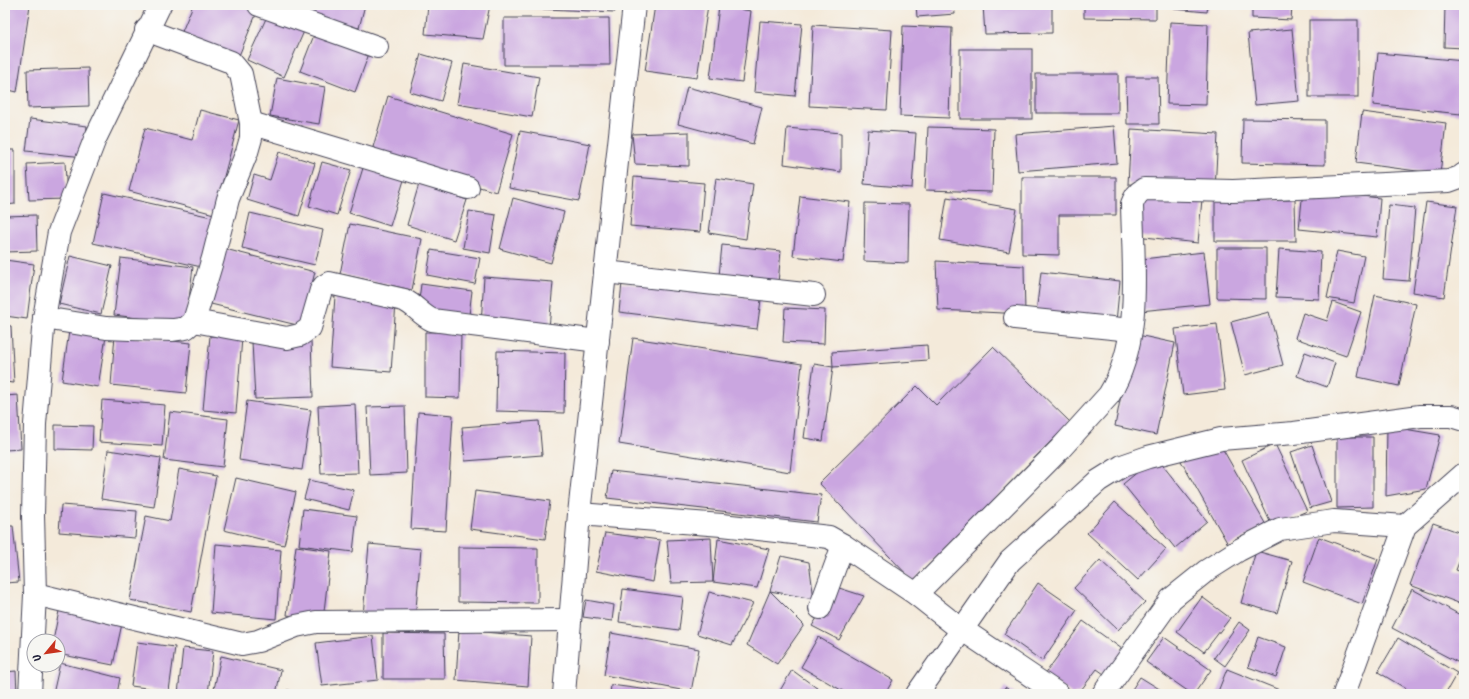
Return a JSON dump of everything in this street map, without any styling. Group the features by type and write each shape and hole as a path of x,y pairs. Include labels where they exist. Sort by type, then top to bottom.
{"street":[{"path":"30,694 35,594 33,515 35,424 44,318 59,232 95,139 146,30 160,5"},
{"path":"260,5 377,47"},
{"path":"564,694 579,514 634,5"},
{"path":"44,318 106,328 130,330 173,330 186,328 194,321 213,258 228,199 247,152 251,138 251,123 241,74 231,62 146,30"},
{"path":"251,123 468,188"},
{"path":"919,597 1060,449 1108,395 1115,385 1122,369 1131,330 1134,304 1132,204 1139,192 1144,189 1233,191 1450,181 1460,178 1464,174"},
{"path":"605,272 814,296"},
{"path":"194,321 287,338 300,336 310,328 321,290 329,283 404,300 413,305 422,316 432,320 598,341"},
{"path":"1015,318 1131,330"},
{"path":"917,694 958,627 1010,562 1098,480 1122,466 1148,457 1221,438 1294,433 1420,416 1451,416 1464,420"},
{"path":"1344,694 1405,526 1464,474"},
{"path":"579,514 722,525 829,537 919,597 958,627 1058,694"},
{"path":"1103,694 1171,599 1206,571 1239,550 1280,529 1334,521 1405,526"},
{"path":"820,608 843,545"},
{"path":"35,594 242,644 258,641 296,626 316,622 570,620"}],"building":[{"path":"5,5 30,5 17,92 5,89"},
{"path":"193,5 240,5 257,12 238,58 181,34"},
{"path":"303,5 365,5 359,28 301,14"},
{"path":"428,5 490,5 483,39 425,34"},
{"path":"497,5 615,5 615,12 497,7"},
{"path":"655,5 708,5 697,78 645,71"},
{"path":"916,5 954,5 955,14 917,17"},
{"path":"983,5 1052,5 1052,33 985,34"},
{"path":"1084,5 1156,5 1156,19 1084,18"},
{"path":"1175,5 1208,5 1207,12 1174,9"},
{"path":"1252,5 1292,5 1291,20 1252,18"},
{"path":"1445,5 1464,5 1464,48 1444,47"},
{"path":"719,6 751,11 742,82 710,78"},
{"path":"269,12 305,29 284,77 247,60"},
{"path":"504,18 609,18 610,65 504,65"},
{"path":"1309,20 1358,20 1358,97 1309,97"},
{"path":"760,21 802,24 795,96 754,92"},
{"path":"1170,22 1208,24 1206,105 1167,104"},
{"path":"813,25 892,30 887,110 809,106"},
{"path":"903,26 952,28 949,118 900,116"},
{"path":"1292,29 1299,101 1255,105 1248,33"},
{"path":"316,30 370,51 355,92 300,71"},
{"path":"960,49 1032,49 1032,119 960,119"},
{"path":"1378,53 1464,61 1461,114 1373,105"},
{"path":"421,54 452,63 441,101 410,92"},
{"path":"464,64 539,77 532,117 457,104"},
{"path":"88,68 89,106 28,108 27,70"},
{"path":"1036,74 1118,74 1118,113 1036,113"},
{"path":"1126,77 1158,77 1159,124 1127,124"},
{"path":"277,78 325,87 319,124 270,116"},
{"path":"687,87 762,107 753,144 678,124"},
{"path":"388,96 513,134 496,192 371,154"},
{"path":"200,110 239,120 214,214 129,191 145,128 192,140"},
{"path":"1362,112 1446,123 1440,174 1356,163"},
{"path":"30,119 87,126 84,157 26,151"},
{"path":"1243,119 1325,120 1325,165 1242,163"},
{"path":"1114,126 1117,163 1018,171 1015,134"},
{"path":"928,127 994,129 992,192 925,190"},
{"path":"787,128 841,133 841,172 784,164"},
{"path":"1131,129 1218,134 1215,190 1128,184"},
{"path":"868,130 916,133 912,188 864,184"},
{"path":"520,131 590,144 579,201 509,188"},
{"path":"689,132 689,166 635,164 632,134"},
{"path":"5,150 15,150 15,204 5,205"},
{"path":"279,152 315,163 299,216 247,200 254,175 270,180"},
{"path":"65,162 67,199 29,200 27,164"},
{"path":"322,162 351,170 337,215 309,206"},
{"path":"363,168 404,180 390,226 349,213"},
{"path":"634,177 704,183 700,232 630,226"},
{"path":"1022,177 1116,177 1116,215 1059,215 1059,255 1022,254"},
{"path":"716,178 753,184 746,239 709,233"},
{"path":"419,184 467,200 454,240 407,225"},
{"path":"1303,190 1380,198 1377,237 1299,229"},
{"path":"1140,192 1202,199 1198,243 1136,236"},
{"path":"104,193 216,218 206,268 93,243"},
{"path":"800,196 850,202 843,262 793,256"},
{"path":"947,197 1017,209 1009,252 940,240"},
{"path":"513,198 564,212 551,263 500,249"},
{"path":"1215,200 1295,200 1296,241 1215,241"},
{"path":"1426,202 1457,206 1444,297 1413,292"},
{"path":"865,203 909,204 908,263 864,261"},
{"path":"1389,205 1415,208 1409,281 1383,279"},
{"path":"469,211 496,215 490,253 463,248"},
{"path":"250,213 323,230 315,265 242,248"},
{"path":"36,215 37,251 5,252 5,216"},
{"path":"350,224 422,239 412,290 340,274"},
{"path":"722,245 781,251 778,283 719,276"},
{"path":"1217,248 1266,248 1266,299 1217,298"},
{"path":"225,249 315,272 301,326 211,304"},
{"path":"1279,249 1321,252 1319,299 1276,297"},
{"path":"431,250 480,258 475,284 427,275"},
{"path":"1337,251 1364,256 1354,303 1327,298"},
{"path":"1204,252 1210,304 1140,311 1134,260"},
{"path":"70,256 112,266 101,314 59,304"},
{"path":"121,258 193,267 186,324 114,315"},
{"path":"5,260 34,264 27,319 5,316"},
{"path":"936,261 1024,266 1025,314 938,310"},
{"path":"1041,272 1120,281 1116,322 1036,313"},
{"path":"484,277 553,282 549,329 481,324"},
{"path":"622,283 761,300 757,329 619,312"},
{"path":"421,284 472,291 469,315 418,308"},
{"path":"1375,295 1416,304 1399,386 1358,377"},
{"path":"335,296 396,302 391,372 330,367"},
{"path":"1333,302 1361,312 1346,356 1295,338 1303,313 1327,321"},
{"path":"785,308 825,310 824,344 783,342"},
{"path":"1269,312 1283,365 1245,375 1231,322"},
{"path":"70,324 107,330 98,387 62,381"},
{"path":"1217,324 1225,390 1183,395 1175,329"},
{"path":"5,325 11,326 14,383 5,382"},
{"path":"425,332 461,332 460,398 425,397"},
{"path":"1133,334 1175,343 1156,435 1115,426"},
{"path":"115,335 191,343 186,393 111,385"},
{"path":"210,336 242,338 236,413 203,410"},
{"path":"633,338 802,364 790,472 619,444"},
{"path":"311,341 313,397 255,399 252,342"},
{"path":"927,345 928,360 833,367 832,352"},
{"path":"993,347 1070,422 913,581 819,483 917,386 936,405"},
{"path":"497,351 565,353 564,413 496,411"},
{"path":"1305,352 1335,363 1327,387 1297,376"},
{"path":"814,364 833,367 823,441 804,438"},
{"path":"18,395 21,449 5,450 5,396"},
{"path":"102,400 165,405 162,446 99,442"},
{"path":"247,401 311,410 302,470 239,460"},
{"path":"355,404 358,473 321,474 318,406"},
{"path":"405,406 407,473 370,475 367,407"},
{"path":"170,412 228,419 223,467 164,460"},
{"path":"418,412 453,415 446,531 411,529"},
{"path":"539,421 542,455 465,461 462,427"},
{"path":"55,425 93,426 92,450 55,449"},
{"path":"1387,426 1440,435 1426,489 1386,496"},
{"path":"1337,437 1373,437 1373,507 1337,508"},
{"path":"1217,439 1266,525 1229,546 1181,461"},
{"path":"1275,444 1307,511 1272,526 1242,460"},
{"path":"1312,445 1331,502 1310,508 1291,452"},
{"path":"108,450 161,458 154,507 101,499"},
{"path":"1156,457 1207,521 1175,548 1123,484"},
{"path":"179,469 216,476 191,612 130,600 146,516 170,521"},
{"path":"611,471 821,495 817,522 607,498"},
{"path":"236,478 296,492 284,545 224,530"},
{"path":"309,480 354,490 349,510 304,499"},
{"path":"475,491 550,501 545,539 470,529"},
{"path":"1115,502 1166,549 1138,580 1087,533"},
{"path":"61,505 137,511 135,538 59,532"},
{"path":"303,509 357,516 353,552 299,545"},
{"path":"1433,523 1464,534 1464,549 1456,570 1464,573 1464,605 1410,585"},
{"path":"5,526 13,526 19,582 5,583"},
{"path":"605,533 660,540 653,582 596,571"},
{"path":"1319,537 1378,559 1362,604 1303,582"},
{"path":"711,538 713,582 671,583 667,540"},
{"path":"718,539 769,549 757,588 713,582"},
{"path":"216,544 281,550 276,619 211,613"},
{"path":"369,544 421,549 415,621 363,616"},
{"path":"296,546 331,551 323,620 287,615"},
{"path":"458,547 538,548 538,603 458,602"},
{"path":"1256,551 1292,561 1277,613 1241,603"},
{"path":"781,556 809,562 814,599 770,591"},
{"path":"1100,560 1145,602 1118,630 1074,588"},
{"path":"1038,583 1077,610 1042,661 1004,634"},
{"path":"836,587 864,596 839,640 812,626"},
{"path":"623,589 683,597 679,630 619,622"},
{"path":"1412,589 1464,617 1464,658 1461,664 1392,628"},
{"path":"770,591 804,625 777,664 747,645"},
{"path":"709,592 753,603 732,645 697,634"},
{"path":"1202,597 1230,618 1204,652 1177,632"},
{"path":"586,600 614,605 612,621 583,617"},
{"path":"60,606 123,619 113,665 66,656 66,633 55,633"},
{"path":"1083,621 1129,654 1111,679 1097,669 1078,694 1072,694 1045,674"},
{"path":"1239,622 1250,630 1225,666 1214,658"},
{"path":"459,630 531,636 528,686 456,680"},
{"path":"383,633 444,634 445,679 383,679"},
{"path":"611,633 699,649 691,692 604,675"},
{"path":"373,636 378,680 322,686 316,643"},
{"path":"818,637 893,680 885,694 848,694 801,667"},
{"path":"1164,637 1211,670 1194,694 1146,662"},
{"path":"1258,637 1286,647 1276,677 1248,667"},
{"path":"1398,638 1457,673 1445,694 1415,694 1378,672"},
{"path":"137,642 175,647 169,691 131,686"},
{"path":"183,648 213,651 208,694 178,694"},
{"path":"221,656 281,670 276,694 213,694"},
{"path":"66,664 120,678 117,694 53,694 58,673 66,673"},
{"path":"1227,669 1287,693 1217,694"},
{"path":"792,670 825,694 778,694"},
{"path":"16,671 17,694 5,694 5,672"},
{"path":"1140,677 1161,690 1159,694 1129,694"},
{"path":"611,685 671,693 671,694 610,694"},
{"path":"1005,687 1015,694 1000,694"},
{"path":"287,690 312,693 312,694 286,694"}]}
